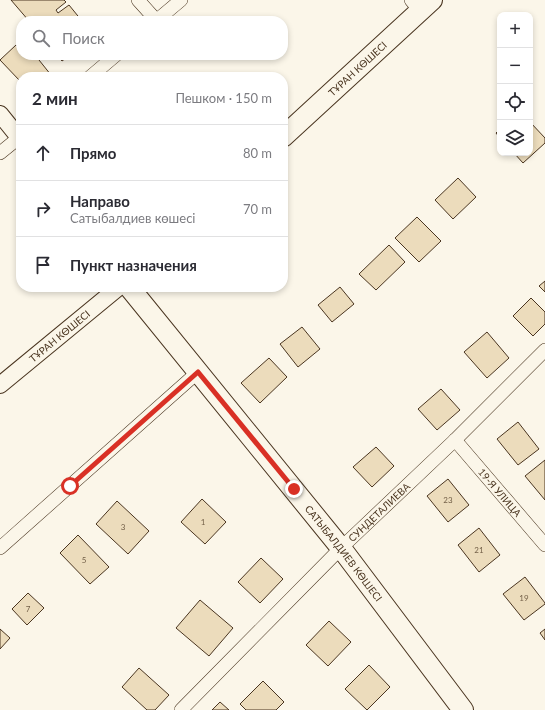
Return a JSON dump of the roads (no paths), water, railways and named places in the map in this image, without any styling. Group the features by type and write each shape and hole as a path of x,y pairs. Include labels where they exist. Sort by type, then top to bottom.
{"main road":[{"name":"ТҰРАН КӨШЕСІ","path":"288,131 421,4"},
{"name":"САТЫБАЛДИЕВ КӨШЕСІ","path":"134,292 341,548 463,710"}],"street":[{"path":"138,0 152,16"},
{"path":"162,16 181,0"},
{"path":"96,72 110,60"},
{"path":"0,114 16,133"},
{"path":"0,154 16,141"},
{"name":"ТҰРАН КӨШЕСІ","path":"0,385 113,292"},
{"name":"СУНДЕТАЛИЕВА","path":"181,710 341,548 454,440 545,350"},
{"path":"0,548 198,372"},
{"name":"19-Я УЛИЦА","path":"454,440 545,545"}]}
